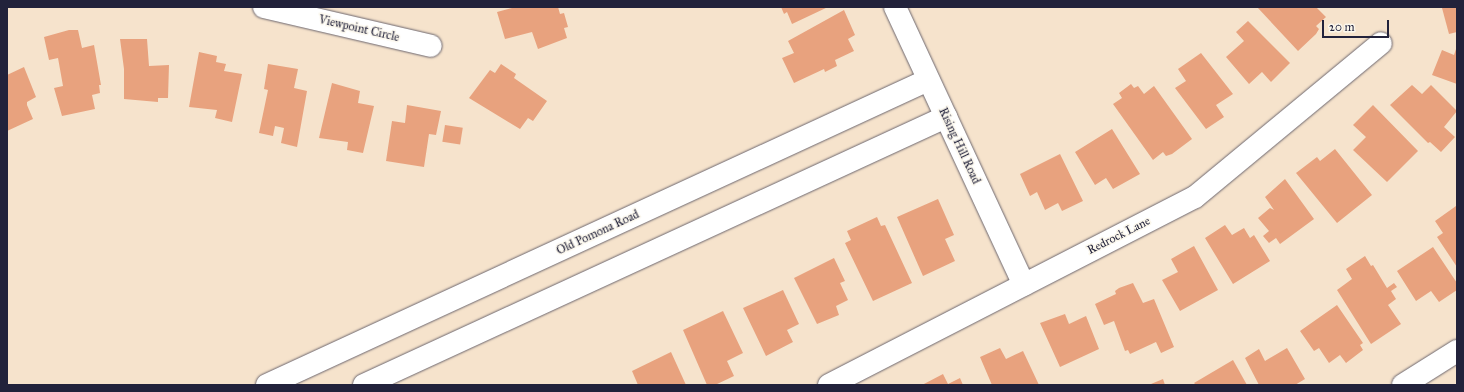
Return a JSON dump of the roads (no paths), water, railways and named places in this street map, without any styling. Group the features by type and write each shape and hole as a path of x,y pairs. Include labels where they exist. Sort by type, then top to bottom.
{"street":[{"name":"Viewpoint Circle","path":"264,7 431,46"},
{"name":"Rising Hill Road","path":"895,7 1024,285"},
{"name":"Redrock Lane","path":"829,385 1195,197 1381,43"},
{"name":"Old Pomona Road","path":"267,385 928,80"},
{"path":"364,385 946,117"},
{"path":"1403,385 1457,351"}]}
